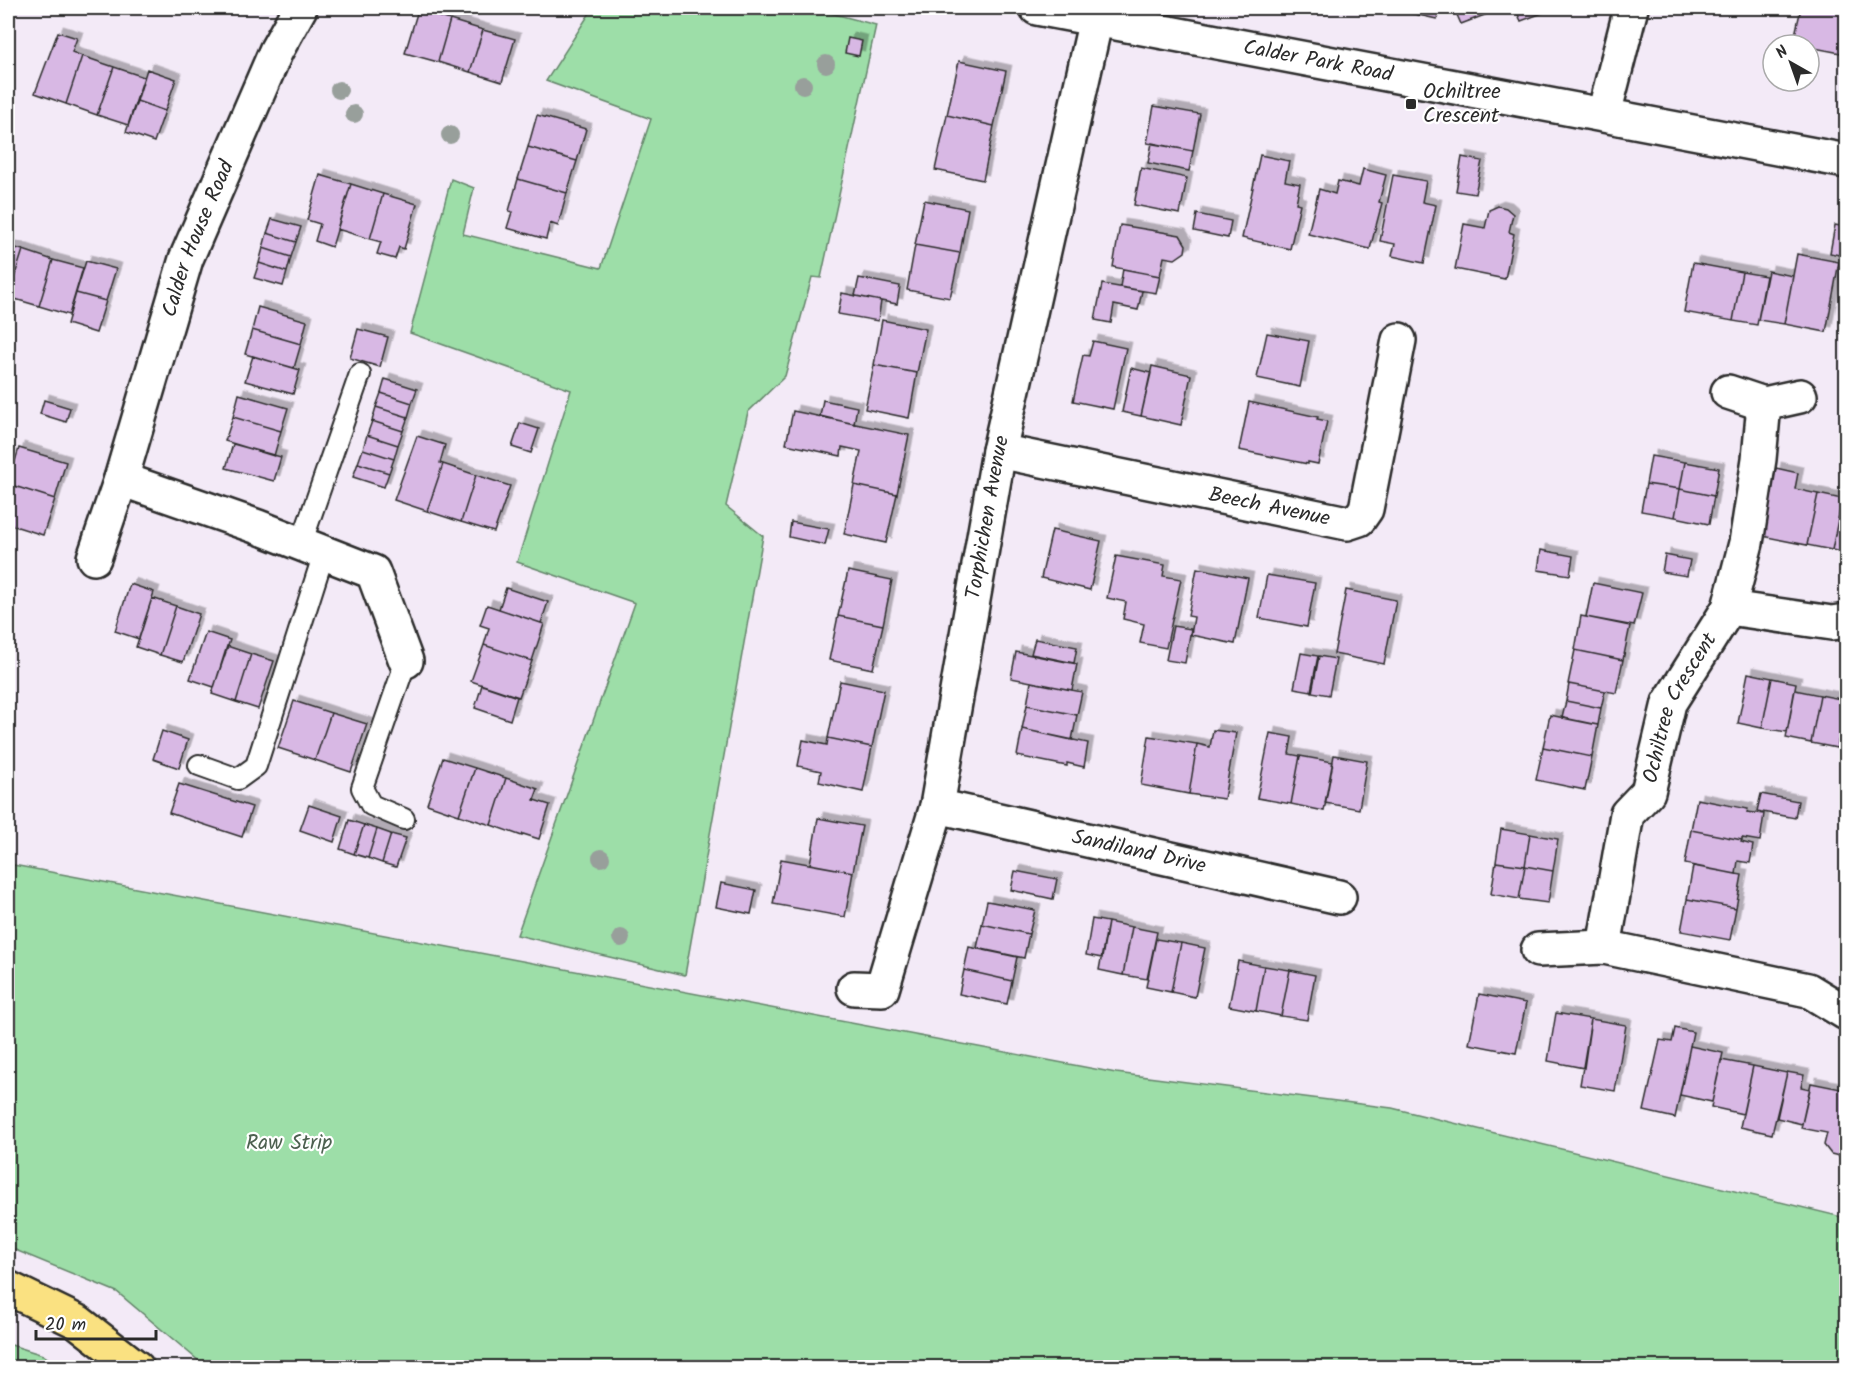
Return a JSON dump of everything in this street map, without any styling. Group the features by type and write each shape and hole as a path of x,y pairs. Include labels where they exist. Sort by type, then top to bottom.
{"main road":[{"path":"8,1288 78,1322 137,1368"}],"street":[{"name":"Calder House Road","path":"94,558 121,479 186,259 276,51 300,8"},
{"name":"Calder Park Road","path":"1037,8 1846,161"},
{"path":"1604,114 1631,8"},
{"name":"Torphichen Avenue","path":"854,988 882,989 937,806 999,451 1096,19"},
{"name":"Beech Avenue","path":"999,451 1347,523 1359,519 1365,509 1399,340"},
{"path":"1728,392 1764,404 1800,396"},
{"name":"Ochiltree Crescent","path":"1604,947 1627,814 1648,792 1669,703 1728,608 1746,543 1759,459 1764,404"},
{"path":"121,479 258,527 373,572 406,661"},
{"name":"Ochiltree Crescent","path":"1728,608 1832,623 1846,621"},
{"name":"Sandiland Drive","path":"937,806 1339,897"},
{"path":"1538,950 1604,947 1808,990 1846,1013"}],"lane":[{"path":"198,765 238,779 256,766 360,374"},
{"path":"404,819 371,805 362,788 406,661"}],"green space":[{"path":"593,8 812,8 876,25 821,278 812,277 785,376 748,412 726,506 763,536 685,975 517,935 635,603 517,562 571,390 410,333 451,179 474,188 463,234 601,268 651,119 546,81"},
{"name":"Raw Strip","path":"8,864 1116,1073 1392,1108 1846,1218 1846,1367 206,1367 117,1292 8,1247"},
{"path":"8,1344 43,1355 60,1367 8,1367"}],"building":[{"path":"1387,8 1439,8 1437,19"},
{"path":"1454,8 1503,8 1461,24"},
{"path":"1515,8 1552,8 1553,9 1521,21"},
{"path":"1801,8 1846,8 1846,54 1821,49 1821,33 1795,33"},
{"path":"418,10 450,20 438,62 405,53"},
{"path":"450,20 483,30 470,72 438,62"},
{"path":"483,30 515,39 502,82 470,72"},
{"path":"58,32 77,38 72,52 82,56 66,104 35,93"},
{"path":"848,38 862,41 859,56 845,53"},
{"path":"82,56 114,67 97,115 66,104"},
{"path":"959,61 1006,71 994,126 947,115"},
{"path":"114,67 144,77 128,125 97,115"},
{"path":"147,69 176,79 165,111 137,101"},
{"path":"137,101 165,111 154,142 126,132"},
{"path":"1154,106 1200,114 1193,151 1147,143"},
{"path":"537,115 586,129 577,161 528,147"},
{"path":"947,115 994,126 983,180 935,170"},
{"path":"1152,143 1193,151 1189,171 1148,163"},
{"path":"528,147 577,161 567,193 518,179"},
{"path":"1260,155 1289,161 1285,181 1300,184 1296,203 1300,204 1290,249 1242,238"},
{"path":"1462,157 1482,161 1475,194 1456,191"},
{"path":"1141,168 1187,178 1180,214 1134,205"},
{"path":"1363,169 1386,175 1379,202 1382,203 1370,249 1308,234 1319,189 1335,194 1338,181 1359,186"},
{"path":"320,175 351,184 332,247 315,241 320,224 307,220"},
{"path":"1393,175 1426,181 1422,202 1436,205 1424,263 1392,256 1395,244 1380,241"},
{"path":"518,179 567,193 558,226 550,223 546,239 507,228"},
{"path":"351,184 383,194 370,239 337,229"},
{"path":"383,194 417,204 404,249 399,247 395,259 377,254 381,242 370,239"},
{"path":"924,200 968,209 960,253 915,245"},
{"path":"1498,206 1506,208 1513,214 1509,232 1514,234 1505,279 1455,269 1464,224 1485,228 1489,210"},
{"path":"1197,214 1231,221 1228,238 1194,231"},
{"path":"272,219 301,227 296,242 267,233"},
{"path":"1120,225 1180,235 1186,245 1185,252 1175,259 1164,257 1160,276 1113,267"},
{"path":"1835,225 1846,227 1844,256 1830,253"},
{"path":"267,233 296,242 291,257 263,248"},
{"path":"915,245 960,253 950,298 907,290"},
{"path":"8,246 23,250 8,297"},
{"path":"263,248 291,257 287,272 259,263"},
{"path":"23,250 53,260 39,306 8,297"},
{"path":"1797,254 1839,262 1826,332 1784,324"},
{"path":"53,260 83,268 69,315 39,306"},
{"path":"86,261 116,269 106,301 76,293"},
{"path":"259,263 287,272 283,286 254,278"},
{"path":"1693,263 1742,272 1733,321 1684,312"},
{"path":"1123,269 1160,276 1156,293 1120,287"},
{"path":"1768,271 1793,276 1784,324 1758,320"},
{"path":"1742,272 1766,276 1757,325 1733,321"},
{"path":"859,278 900,286 897,304 855,296"},
{"path":"1102,284 1142,291 1138,310 1114,305 1111,323 1095,320"},
{"path":"76,293 106,301 96,333 67,324"},
{"path":"842,293 881,301 878,321 838,314"},
{"path":"258,307 307,321 301,344 252,330"},
{"path":"882,320 926,329 917,373 874,365"},
{"path":"358,329 388,337 380,367 350,358"},
{"path":"252,330 301,344 294,368 245,354"},
{"path":"1267,333 1309,341 1300,387 1257,378"},
{"path":"1093,341 1126,348 1113,409 1073,401 1083,355 1089,356"},
{"path":"253,356 300,370 293,394 245,381"},
{"path":"874,365 917,373 909,418 865,409"},
{"path":"1152,366 1191,375 1181,425 1141,416"},
{"path":"1131,368 1151,373 1141,416 1122,412"},
{"path":"385,379 417,389 412,403 381,393"},
{"path":"381,393 412,403 408,417 376,407"},
{"path":"239,394 288,408 281,431 233,417"},
{"path":"44,400 70,408 66,422 40,414"},
{"path":"823,400 857,407 854,424 820,416"},
{"path":"1249,402 1327,421 1318,464 1239,450"},
{"path":"376,407 408,417 403,431 372,421"},
{"path":"793,411 909,435 897,494 854,485 861,451 842,447 841,456 786,444"},
{"path":"233,417 281,431 274,456 225,441"},
{"path":"372,421 403,431 398,445 367,435"},
{"path":"520,423 539,429 531,453 512,447"},
{"path":"367,435 398,445 394,459 363,449"},
{"path":"417,436 445,445 440,463 443,464 427,511 394,500"},
{"path":"233,444 281,457 274,481 226,468"},
{"path":"19,448 66,462 55,499 8,484"},
{"path":"363,449 394,459 389,473 358,463"},
{"path":"1651,456 1685,462 1680,489 1646,484"},
{"path":"1685,462 1719,468 1714,496 1680,489"},
{"path":"358,463 389,473 384,487 353,477"},
{"path":"443,464 476,475 461,522 427,511"},
{"path":"1776,468 1798,473 1795,489 1818,494 1807,545 1762,536"},
{"path":"476,475 510,486 494,532 461,522"},
{"path":"8,484 55,499 43,535 8,524"},
{"path":"1646,484 1680,489 1675,517 1641,511"},
{"path":"854,485 897,494 886,543 844,534"},
{"path":"1680,489 1714,496 1709,524 1675,517"},
{"path":"1818,494 1842,499 1832,550 1807,545"},
{"path":"1842,499 1846,500 1846,553 1832,550"},
{"path":"791,522 829,529 825,545 789,537"},
{"path":"1052,530 1101,541 1090,590 1041,578"},
{"path":"1541,550 1573,556 1570,575 1538,570"},
{"path":"1665,555 1690,560 1687,576 1662,572"},
{"path":"1116,556 1165,565 1163,576 1181,579 1166,648 1140,643 1144,624 1123,619 1126,602 1107,598"},
{"path":"1197,568 1248,578 1235,644 1191,635 1194,617 1188,616"},
{"path":"848,571 892,580 883,625 838,616"},
{"path":"1267,575 1315,583 1307,627 1259,618"},
{"path":"1593,583 1642,593 1634,626 1586,617"},
{"path":"130,584 154,592 139,639 115,631"},
{"path":"506,588 548,602 541,623 499,609"},
{"path":"1346,590 1396,600 1384,664 1334,654"},
{"path":"152,598 176,606 160,655 136,647"},
{"path":"487,605 544,624 532,661 484,645 489,628 480,625"},
{"path":"176,606 199,614 183,662 160,655"},
{"path":"838,616 883,625 873,669 829,660"},
{"path":"1581,616 1630,626 1623,660 1575,650"},
{"path":"1173,626 1191,629 1185,663 1166,660"},
{"path":"206,632 230,640 214,687 190,679"},
{"path":"1035,639 1077,647 1074,663 1031,654"},
{"path":"484,645 532,661 519,697 471,681"},
{"path":"227,646 251,654 236,702 212,694"},
{"path":"1575,650 1623,660 1616,693 1568,684"},
{"path":"1016,652 1077,664 1072,690 1011,678"},
{"path":"1301,653 1318,656 1311,691 1294,688"},
{"path":"251,654 274,661 258,709 236,702"},
{"path":"1319,656 1336,659 1329,695 1312,692"},
{"path":"1748,673 1772,678 1762,728 1738,723"},
{"path":"1772,678 1796,683 1787,732 1762,728"},
{"path":"840,681 884,690 872,747 828,738"},
{"path":"1031,682 1082,692 1077,715 1027,705"},
{"path":"1569,684 1605,691 1601,708 1566,701"},
{"path":"482,685 517,697 510,720 475,708"},
{"path":"1795,690 1820,695 1811,743 1786,738"},
{"path":"1820,695 1846,700 1837,748 1811,743"},
{"path":"294,701 331,713 315,760 278,748"},
{"path":"1566,701 1601,708 1598,725 1562,718"},
{"path":"1027,705 1077,715 1072,740 1022,729"},
{"path":"331,713 367,724 351,772 315,760"},
{"path":"1550,715 1598,725 1592,757 1543,747"},
{"path":"1022,729 1088,743 1084,767 1017,756"},
{"path":"1213,730 1236,733 1224,799 1189,794 1197,744 1210,747"},
{"path":"162,731 188,740 179,768 153,759"},
{"path":"1270,733 1292,737 1289,754 1300,756 1291,804 1257,798"},
{"path":"1149,736 1197,744 1189,794 1141,785"},
{"path":"828,738 872,747 863,792 819,782 821,771 798,766 803,740 827,745"},
{"path":"1543,747 1592,757 1585,790 1536,780"},
{"path":"1334,755 1367,761 1359,809 1325,803"},
{"path":"1300,756 1333,762 1324,811 1291,804"},
{"path":"443,758 475,768 459,815 427,804"},
{"path":"475,768 506,778 491,825 459,815"},
{"path":"506,778 538,789 534,800 550,805 539,839 523,834 522,836 491,825"},
{"path":"179,784 252,807 242,837 169,813"},
{"path":"1761,794 1798,801 1795,818 1757,811"},
{"path":"1697,799 1764,814 1760,841 1742,838 1742,840 1691,830"},
{"path":"309,805 342,816 334,842 300,830"},
{"path":"818,818 862,826 853,872 810,864"},
{"path":"349,820 364,825 354,854 340,849"},
{"path":"364,825 377,829 368,858 354,854"},
{"path":"377,829 391,834 382,863 368,858"},
{"path":"1501,829 1530,834 1525,866 1496,862"},
{"path":"1691,830 1742,840 1741,842 1753,845 1750,863 1738,861 1736,874 1685,864"},
{"path":"391,834 406,838 396,867 382,863"},
{"path":"1530,834 1558,839 1553,871 1525,866"},
{"path":"781,859 853,872 845,917 773,904"},
{"path":"1496,862 1525,866 1519,899 1491,894"},
{"path":"1525,866 1553,871 1548,903 1519,899"},
{"path":"1693,866 1742,875 1736,908 1687,899"},
{"path":"1015,871 1057,879 1053,899 1011,890"},
{"path":"721,883 756,890 751,914 716,907"},
{"path":"1687,899 1736,908 1730,940 1681,931"},
{"path":"987,901 1035,910 1029,934 982,924"},
{"path":"1092,919 1108,922 1102,958 1086,955"},
{"path":"1108,922 1132,927 1123,975 1099,970"},
{"path":"982,924 1029,934 1024,958 977,948"},
{"path":"1132,927 1157,932 1147,979 1123,975"},
{"path":"1156,939 1181,943 1171,992 1146,987"},
{"path":"1181,943 1205,948 1195,997 1171,992"},
{"path":"969,947 1017,957 1012,981 964,970"},
{"path":"1238,961 1264,966 1256,1011 1229,1006"},
{"path":"1264,966 1290,970 1281,1016 1256,1011"},
{"path":"964,970 1012,981 1007,1004 959,994"},
{"path":"1290,970 1315,975 1307,1020 1281,1016"},
{"path":"1479,994 1526,1003 1516,1053 1469,1044"},
{"path":"1556,1013 1591,1019 1584,1068 1548,1061"},
{"path":"1591,1019 1626,1025 1615,1091 1580,1085"},
{"path":"1675,1028 1693,1032 1675,1118 1644,1111 1660,1040 1672,1042"},
{"path":"1690,1046 1723,1053 1712,1102 1680,1095"},
{"path":"1721,1060 1753,1066 1743,1114 1711,1107"},
{"path":"1753,1066 1787,1073 1772,1134 1740,1127"},
{"path":"1787,1072 1804,1075 1801,1087 1810,1089 1802,1124 1777,1118"},
{"path":"1811,1083 1846,1090 1846,1152 1839,1156 1831,1154 1824,1145 1827,1133 1801,1128"}],"place":[{"name":"Ochiltree Crescent","path":"1411,104"}]}
